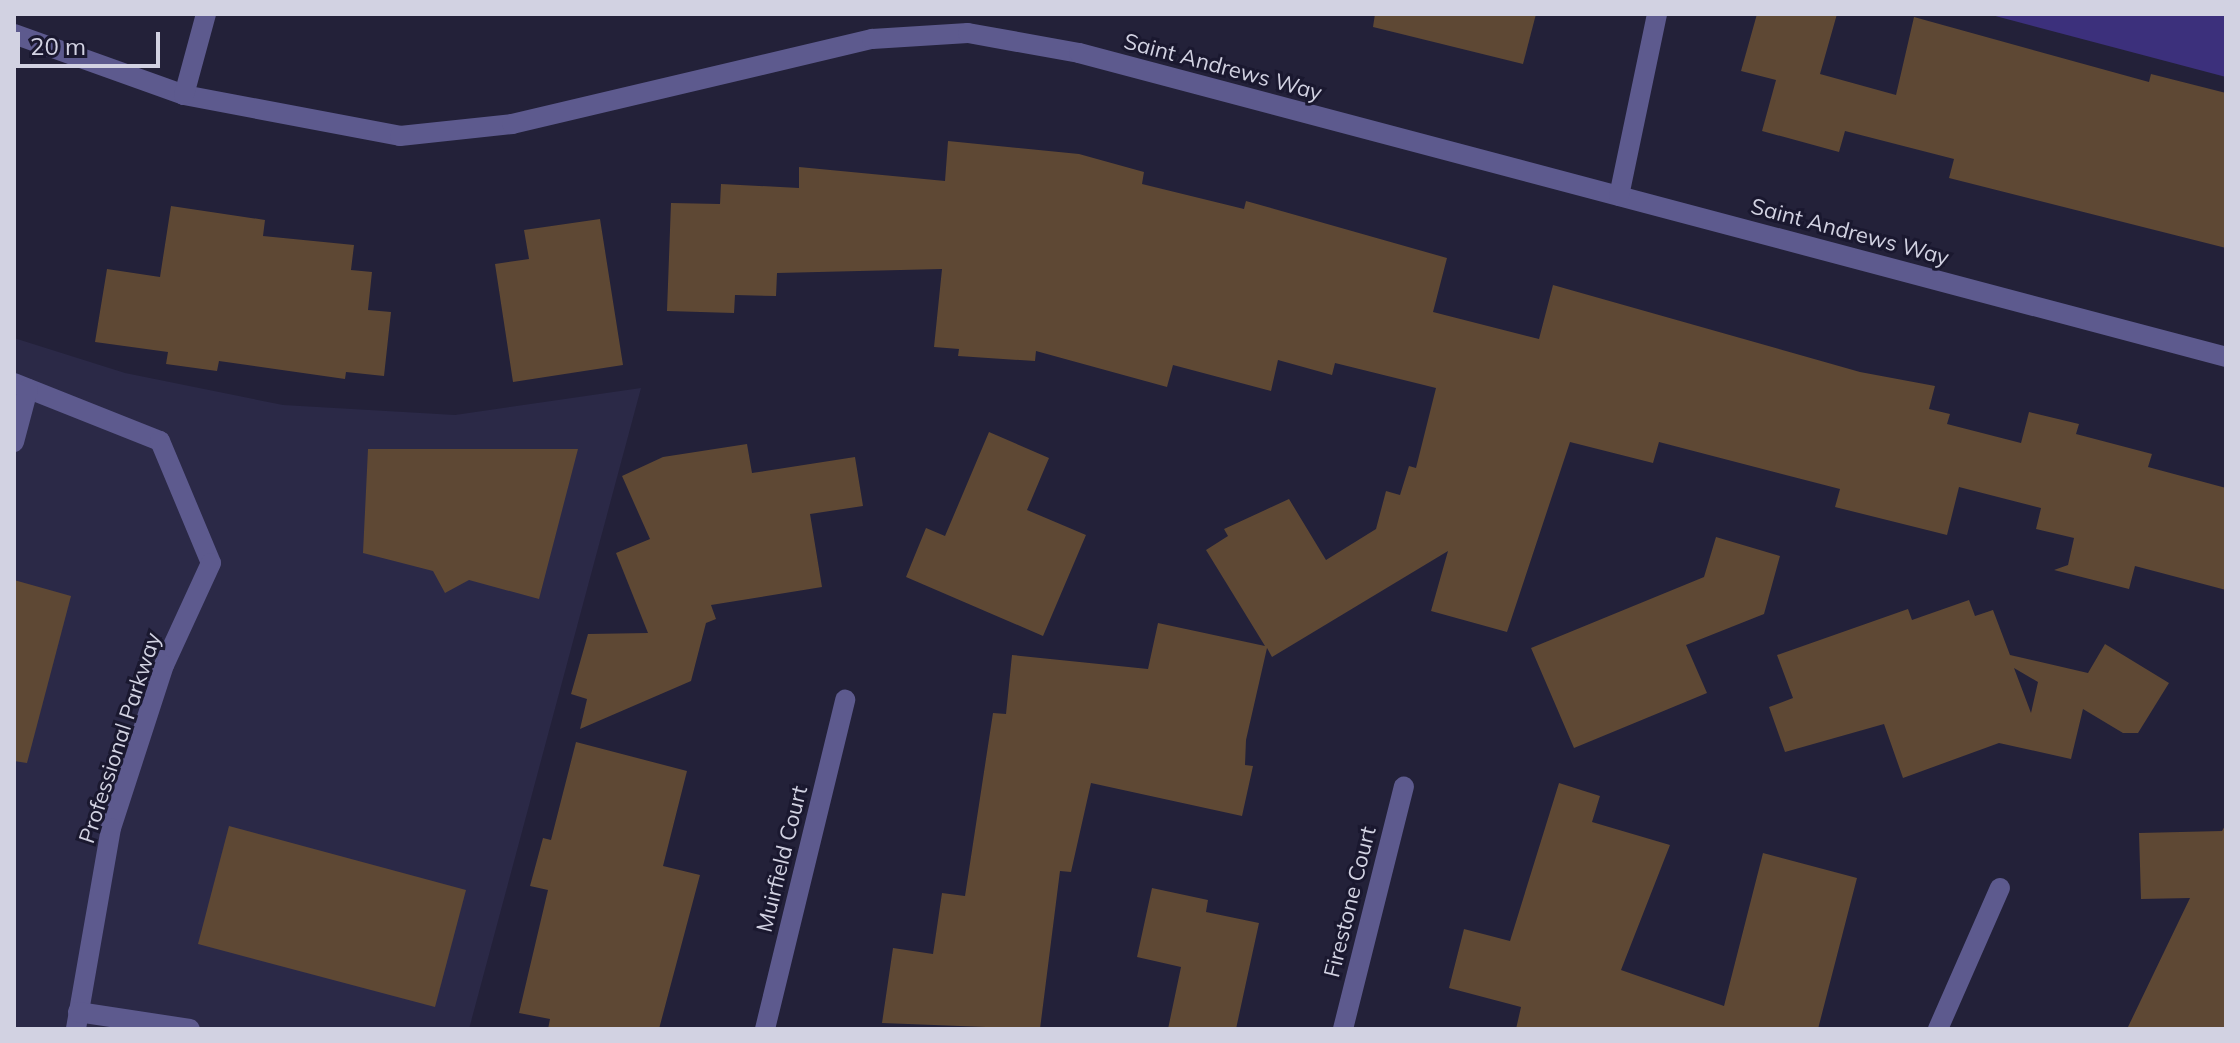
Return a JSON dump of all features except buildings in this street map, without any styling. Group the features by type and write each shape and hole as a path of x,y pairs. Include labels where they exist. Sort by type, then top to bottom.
{"street":[{"path":"184,95 206,14"},
{"path":"1619,196 1657,14"},
{"name":"Saint Andrews Way","path":"14,34 184,95 400,136 512,124 872,39 968,33 1079,53 2226,357"},
{"path":"14,442 21,386"},
{"name":"Professional Parkway","path":"21,386 160,441 211,563 164,665 111,828 77,1021"},
{"name":"Muirfield Court","path":"765,1029 845,700"},
{"name":"Firestone Court","path":"1343,1029 1404,787"},
{"path":"1938,1029 2000,888"},
{"path":"77,1021 190,1029"}],"shaded area":[{"path":"1988,14 2226,14 2226,77"},
{"path":"14,338 125,373 283,405 455,415 641,388 469,1029 14,1029"}]}
